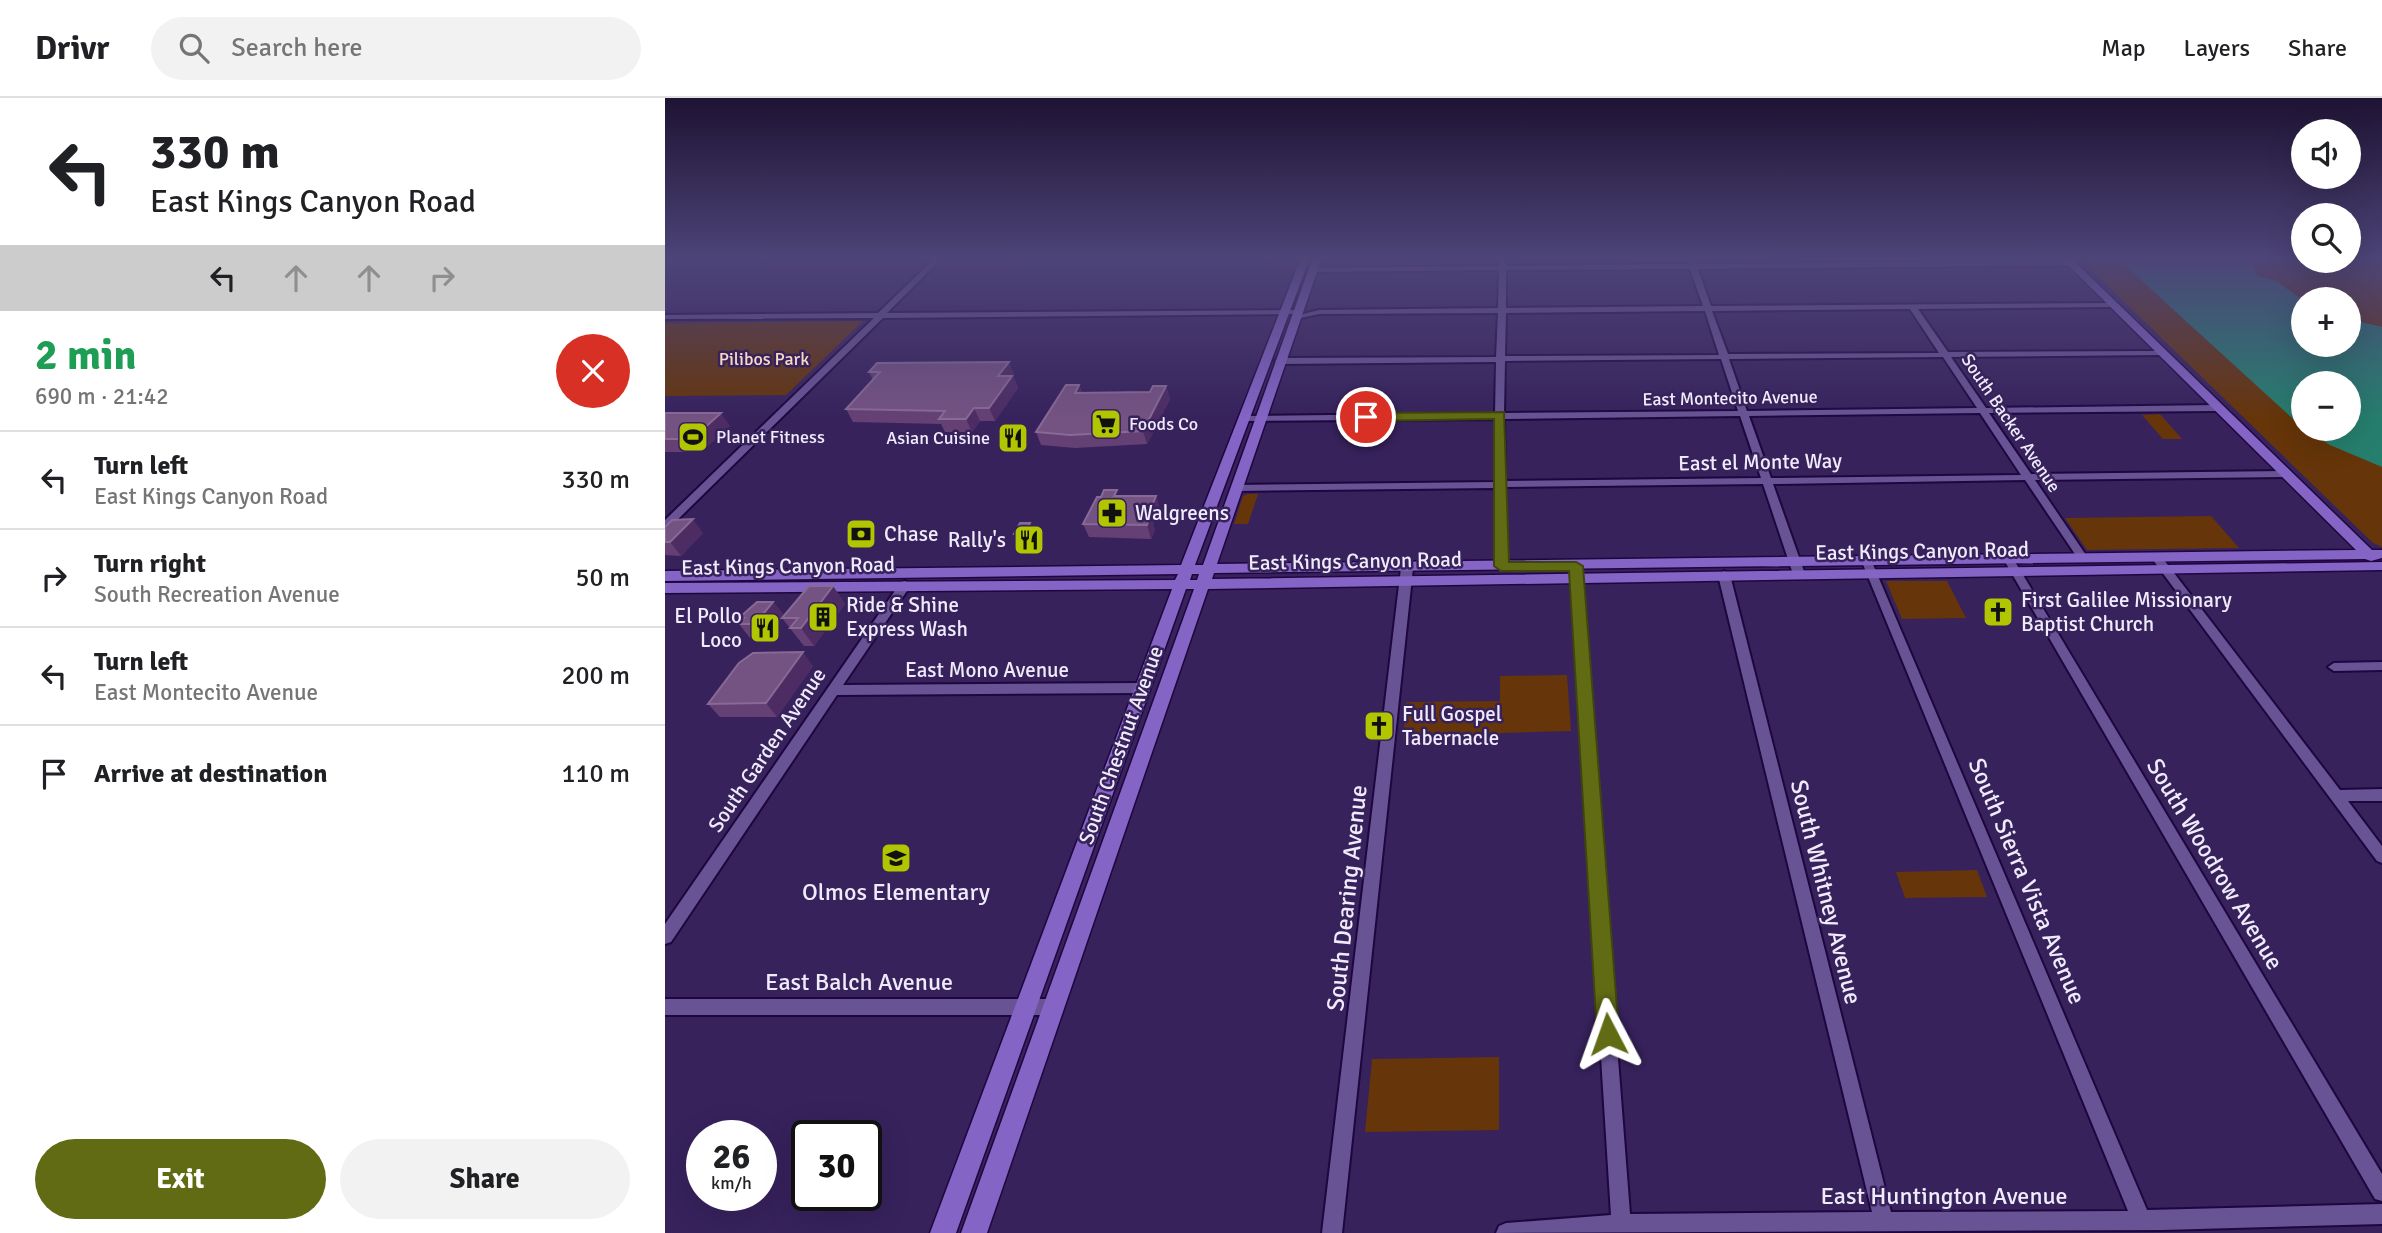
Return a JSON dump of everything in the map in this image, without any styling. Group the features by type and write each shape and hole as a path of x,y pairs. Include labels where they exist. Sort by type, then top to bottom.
{"main road":[{"name":"South Chestnut Avenue","path":"974,1233 1116,824 1205,578 1294,313"},
{"name":"South Chestnut Avenue","path":"943,1233 1141,688 1245,419 1294,313"},
{"path":"2120,313 2284,474 2379,562"},
{"path":"1233,449 1239,454 1231,480 1236,488"},
{"name":"East Kings Canyon Road","path":"2012,565 2083,558 2161,563"},
{"name":"East Kings Canyon Road","path":"665,576 1205,578 2379,562"},
{"name":"East Kings Canyon Road","path":"1406,575 1501,566 1576,572 1724,575 1797,568"},
{"name":"East Kings Canyon Road","path":"665,588 1183,578"},
{"path":"1092,824 1116,824"}],"street":[{"path":"665,526 884,313"},
{"path":"665,317 1194,313"},
{"path":"1501,566 1499,415 1503,313"},
{"path":"1710,313 1722,356 1797,568"},
{"name":"South Backer Avenue","path":"1917,313 2025,477 2083,558"},
{"path":"1279,361 2160,352"},
{"name":"East Montecito Avenue","path":"1245,419 2216,408"},
{"name":"East el Monte Way","path":"1236,488 2284,474"},
{"path":"2161,563 2382,857"},
{"name":"South Woodrow Avenue","path":"2012,565 2382,1192"},
{"name":"South Sierra Vista Avenue","path":"1869,567 2141,1219"},
{"path":"1576,572 1621,1224"},
{"name":"South Dearing Avenue","path":"1332,1233 1406,575"},
{"name":"South Whitney Avenue","path":"1724,575 1883,1220"},
{"name":"South Garden Avenue","path":"665,937 905,585"},
{"path":"2334,667 2382,666"},
{"name":"East Mono Avenue","path":"834,690 1141,688"},
{"path":"2335,796 2382,795"},
{"name":"East Balch Avenue","path":"665,1007 1052,1007"},
{"name":"East Huntington Avenue","path":"1506,1233 1621,1224 1883,1220 2141,1219 2164,1227 2382,1214"}],"green space":[{"path":"2136,313 2291,313 2291,357 2361,357 2361,313 2382,313 2382,547 2373,543"},
{"name":"Pilibos Park","path":"863,321 786,395 665,396 665,323"},
{"path":"2160,414 2182,439 2163,439 2142,415"},
{"path":"1258,494 1248,524 1234,524 1243,496"},
{"path":"2211,516 2239,548 2087,550 2065,518"},
{"path":"1886,581 1947,581 1966,618 1902,619"},
{"path":"1567,675 1571,731 1500,733 1500,740 1403,741 1406,702 1500,701 1500,676"},
{"path":"1977,870 1987,897 1905,898 1896,872"},
{"path":"1499,1057 1499,1130 1365,1132 1372,1059"}],"shaded area":[{"path":"2177,313 2291,313 2291,357 2361,357 2361,322 2382,327 2382,467 2324,441 2361,441 2361,371 2291,371 2291,417"}],"building":[{"path":"1009,362 998,376 1012,376 989,408 974,408 966,419 939,419 945,411 846,409 880,372 869,372 877,363"},
{"name":"Foods Co","path":"1066,385 1079,385 1075,393 1150,392 1153,386 1166,386 1143,431 1070,435 1036,432"},
{"path":"665,413 721,413 692,439 665,439"},
{"path":"1104,490 1117,490 1114,496 1156,496 1147,517 1150,516 1147,525 1083,524 1097,497 1101,497"},
{"path":"693,519 670,542 665,542 665,527 672,520"},
{"path":"1020,523 1030,523 1024,534 1014,534"},
{"path":"809,586 833,586 801,628 790,628 798,618 782,618"},
{"path":"757,602 773,602 755,624 739,624 744,618 739,618"},
{"path":"803,652 766,703 708,704 739,663 753,653"}],"place":[{"name":"Foods Co","path":"1106,424"},
{"name":"Planet Fitness","path":"693,437"},
{"name":"Asian Cuisine","path":"1013,438"},
{"name":"Walgreens","path":"1112,513"},
{"name":"Chase","path":"861,534"},
{"name":"Rally's","path":"1029,540"},
{"name":"First Galilee Missionary Baptist Church","path":"1998,612"},
{"name":"Ride & Shine Express Wash","path":"823,617"},
{"name":"El Pollo Loco","path":"765,628"},
{"name":"Full Gospel Tabernacle","path":"1379,726"},
{"name":"Olmos Elementary","path":"896,858"}],"route":[{"path":"1366,417 1499,415 1501,566 1576,566 1608,1034"}]}
